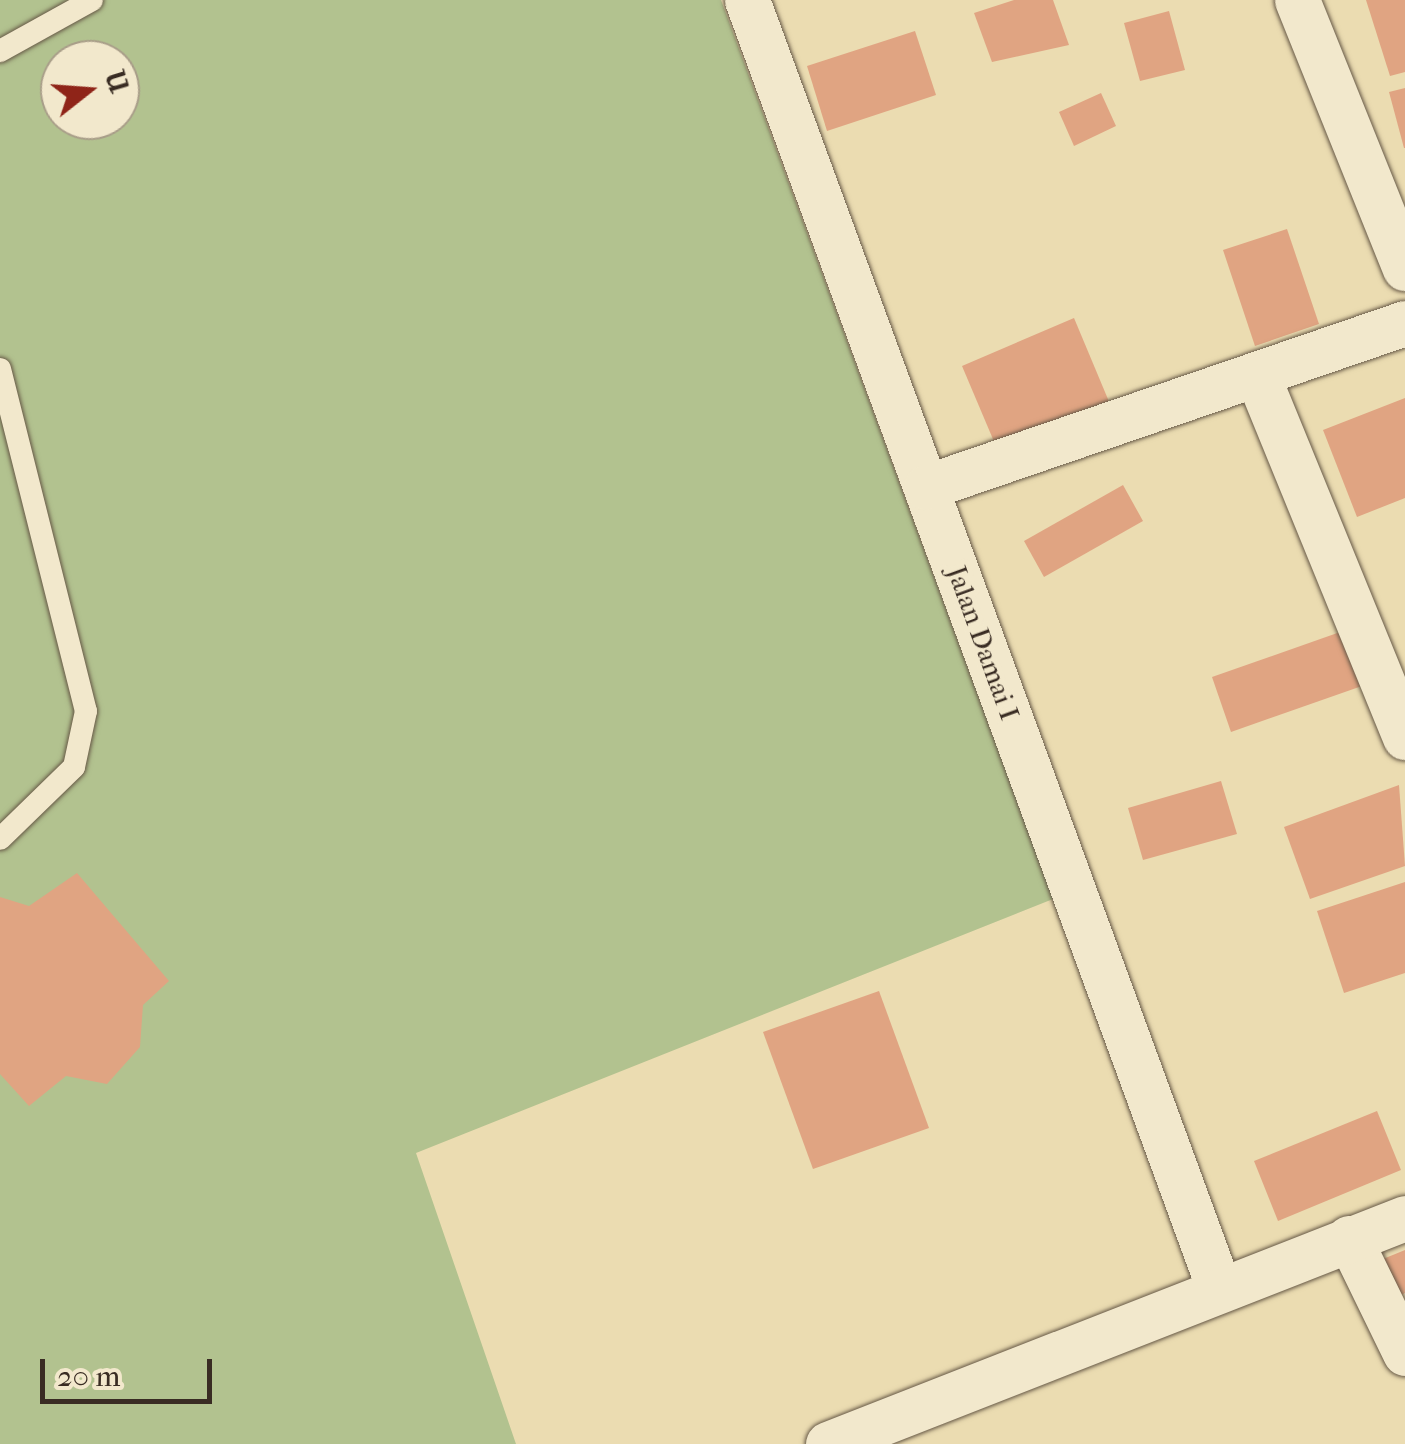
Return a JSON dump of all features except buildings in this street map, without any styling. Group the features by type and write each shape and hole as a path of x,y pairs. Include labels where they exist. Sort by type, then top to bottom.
{"street":[{"name":"Jalan Damai I","path":"747,0 1218,1286"},
{"path":"1298,0 1405,268"},
{"path":"926,487 1258,377 1405,323"},
{"path":"1258,377 1405,737"},
{"path":"828,1444 1218,1286 1405,1218"},
{"path":"1349,1238 1405,1353"}],"lane":[{"path":"0,50 92,0"},
{"path":"0,369 86,711 74,767 0,839"}],"green space":[{"path":"0,0 721,0 1053,899 416,1153 516,1444 0,1444"}]}
